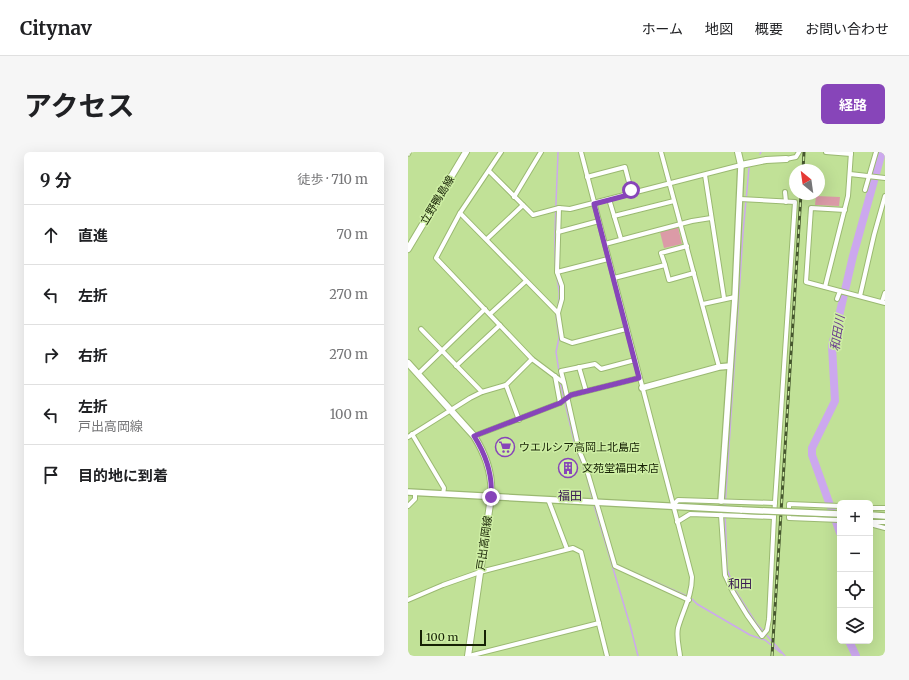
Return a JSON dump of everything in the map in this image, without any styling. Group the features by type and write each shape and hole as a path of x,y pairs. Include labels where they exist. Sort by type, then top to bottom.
{"main road":[{"name":"立野鴨島線","path":"408,249 466,152"},
{"path":"738,152 742,165 766,160 786,159"},
{"name":"戸出高岡線","path":"408,363 474,436 486,458 491,475 491,497 469,656"}],"street":[{"path":"501,152 460,213 436,258 532,359 559,380 564,401"},
{"path":"514,197 541,152"},
{"path":"581,152 672,506 692,577 692,587 689,600 678,628 677,638 680,656"},
{"path":"661,152 719,367"},
{"path":"786,159 796,157 799,152"},
{"path":"825,287 848,196 851,153 826,152"},
{"path":"865,190 876,152"},
{"path":"489,171 534,215 556,209 570,209 594,204 742,165 722,501"},
{"path":"587,177 625,167 632,194"},
{"path":"850,174 885,178"},
{"path":"705,175 724,298"},
{"path":"785,192 786,202"},
{"path":"860,296 874,235 884,204 885,196"},
{"path":"609,199 620,239"},
{"path":"721,515 725,574 733,592 762,636 767,630 795,202 741,199"},
{"path":"614,216 674,201"},
{"path":"487,239 523,205"},
{"path":"845,210 811,208 806,282 884,303 885,293"},
{"path":"556,209 558,232 557,272 562,286 562,299 558,313 562,339 572,343 626,329"},
{"path":"460,213 558,313"},
{"path":"605,244 681,224 711,218"},
{"path":"558,232 599,221"},
{"path":"687,246 661,253 669,280 694,274"},
{"path":"557,272 608,259"},
{"path":"614,278 665,265"},
{"path":"490,314 526,281"},
{"path":"837,299 840,291"},
{"path":"702,304 724,298 735,297"},
{"path":"418,374 485,309"},
{"path":"456,366 500,325"},
{"path":"421,329 482,392"},
{"path":"443,494 444,488 410,435 450,409 482,392 506,385 532,359"},
{"path":"634,360 601,369 595,364 561,371 559,380 579,450 586,467 594,502 615,566 689,600"},
{"path":"642,388 719,367 730,366"},
{"path":"580,367 586,391"},
{"path":"474,436 519,420 564,401 571,395 639,378"},
{"path":"506,385 519,420"},
{"path":"408,492 837,514"},
{"path":"408,506 415,499 415,493"},
{"path":"548,499 567,550"},
{"path":"672,506 678,500 775,503"},
{"path":"744,516 745,502"},
{"path":"837,506 789,504 789,518 837,520"},
{"path":"873,508 885,508"},
{"path":"677,522 690,514 774,517"},
{"path":"873,515 885,516"},
{"path":"873,523 885,522"},
{"path":"873,524 885,528"},
{"path":"408,600 443,585 480,572 573,548 581,552 607,656"},
{"path":"469,656 599,623"}],"shaded area":[{"path":"825,196 840,197 839,206 815,205 816,200 825,200"},
{"path":"678,227 682,244 664,248 660,232"}],"waterway":[{"path":"558,152 555,221 555,268 559,289 558,305"},
{"name":"和田川","path":"837,525 812,455 812,448 835,401 832,346 853,256 882,152"},
{"path":"725,507 743,233 749,168"},
{"path":"556,313 559,338 556,352 560,378"},
{"path":"560,382 576,449 586,474 593,501"},
{"path":"594,505 638,656"},
{"path":"725,511 727,569 735,590 756,623 785,656"},
{"path":"617,565 687,596"},
{"path":"692,599 697,604 750,635 765,640 781,653"},
{"name":"和田川","path":"850,644 856,656"}],"railway":[{"path":"803,164 804,152"},
{"path":"772,656 801,200"}],"place":[{"name":"ウエルシア高岡上北島店","path":"505,447"},
{"name":"文苑堂福田本店","path":"568,468"}],"district":[{"name":"福田","path":"570,495"},
{"name":"和田","path":"740,583"}],"route":[{"path":"491,497 491,475 486,458 474,436 560,403 571,395 639,378 594,204 632,194 631,190"}]}
